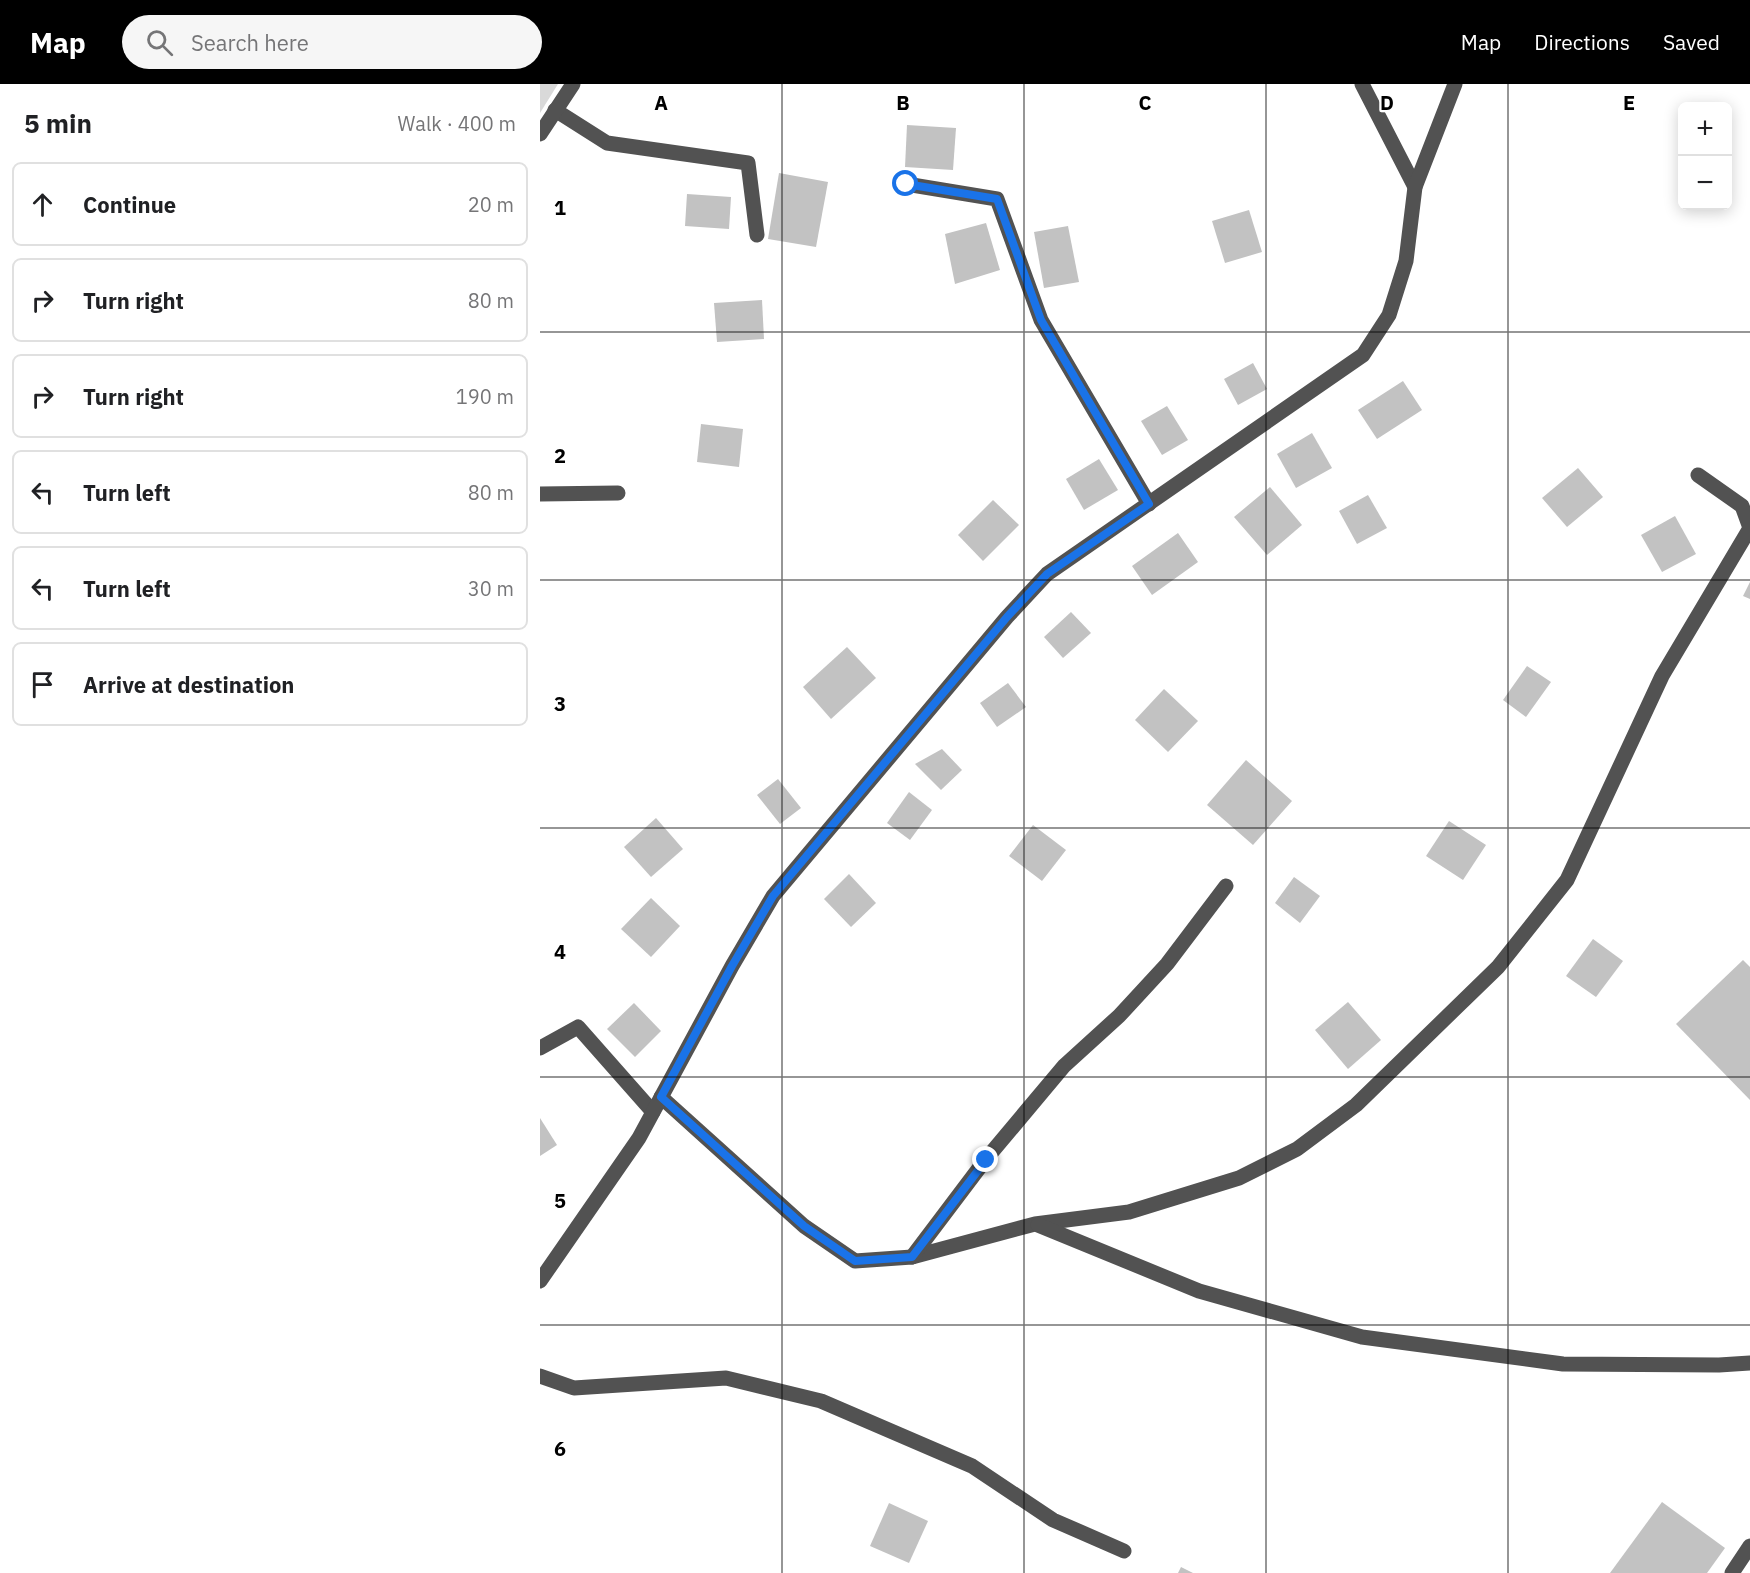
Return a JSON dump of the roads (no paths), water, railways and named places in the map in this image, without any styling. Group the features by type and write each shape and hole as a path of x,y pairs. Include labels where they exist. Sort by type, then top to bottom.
{"street":[{"path":"540,134 573,84"},
{"path":"1362,84 1415,188"},
{"path":"540,1281 639,1138 732,966 773,896 1000,626 1047,574 1363,355 1389,315 1406,261 1415,188 1455,84"},
{"path":"555,110 607,143 748,162 758,235"},
{"path":"906,184 997,199 1041,320 1149,504"},
{"path":"661,1097 804,1226 855,1261 912,1257 1035,1224 1129,1212 1239,1178 1297,1149 1356,1105 1498,967 1567,880 1662,675 1750,528 1742,506 1698,474"},
{"path":"540,494 618,493"},
{"path":"912,1257 986,1160 1064,1066 1119,1016 1167,964 1226,886"},
{"path":"540,1048 578,1027 653,1112"},
{"path":"1035,1224 1199,1291 1362,1337 1563,1364 1719,1365 1750,1363"},
{"path":"540,1376 574,1388 726,1378 821,1401 972,1466 1053,1520 1124,1551"},
{"path":"1732,1573 1750,1546"}]}
